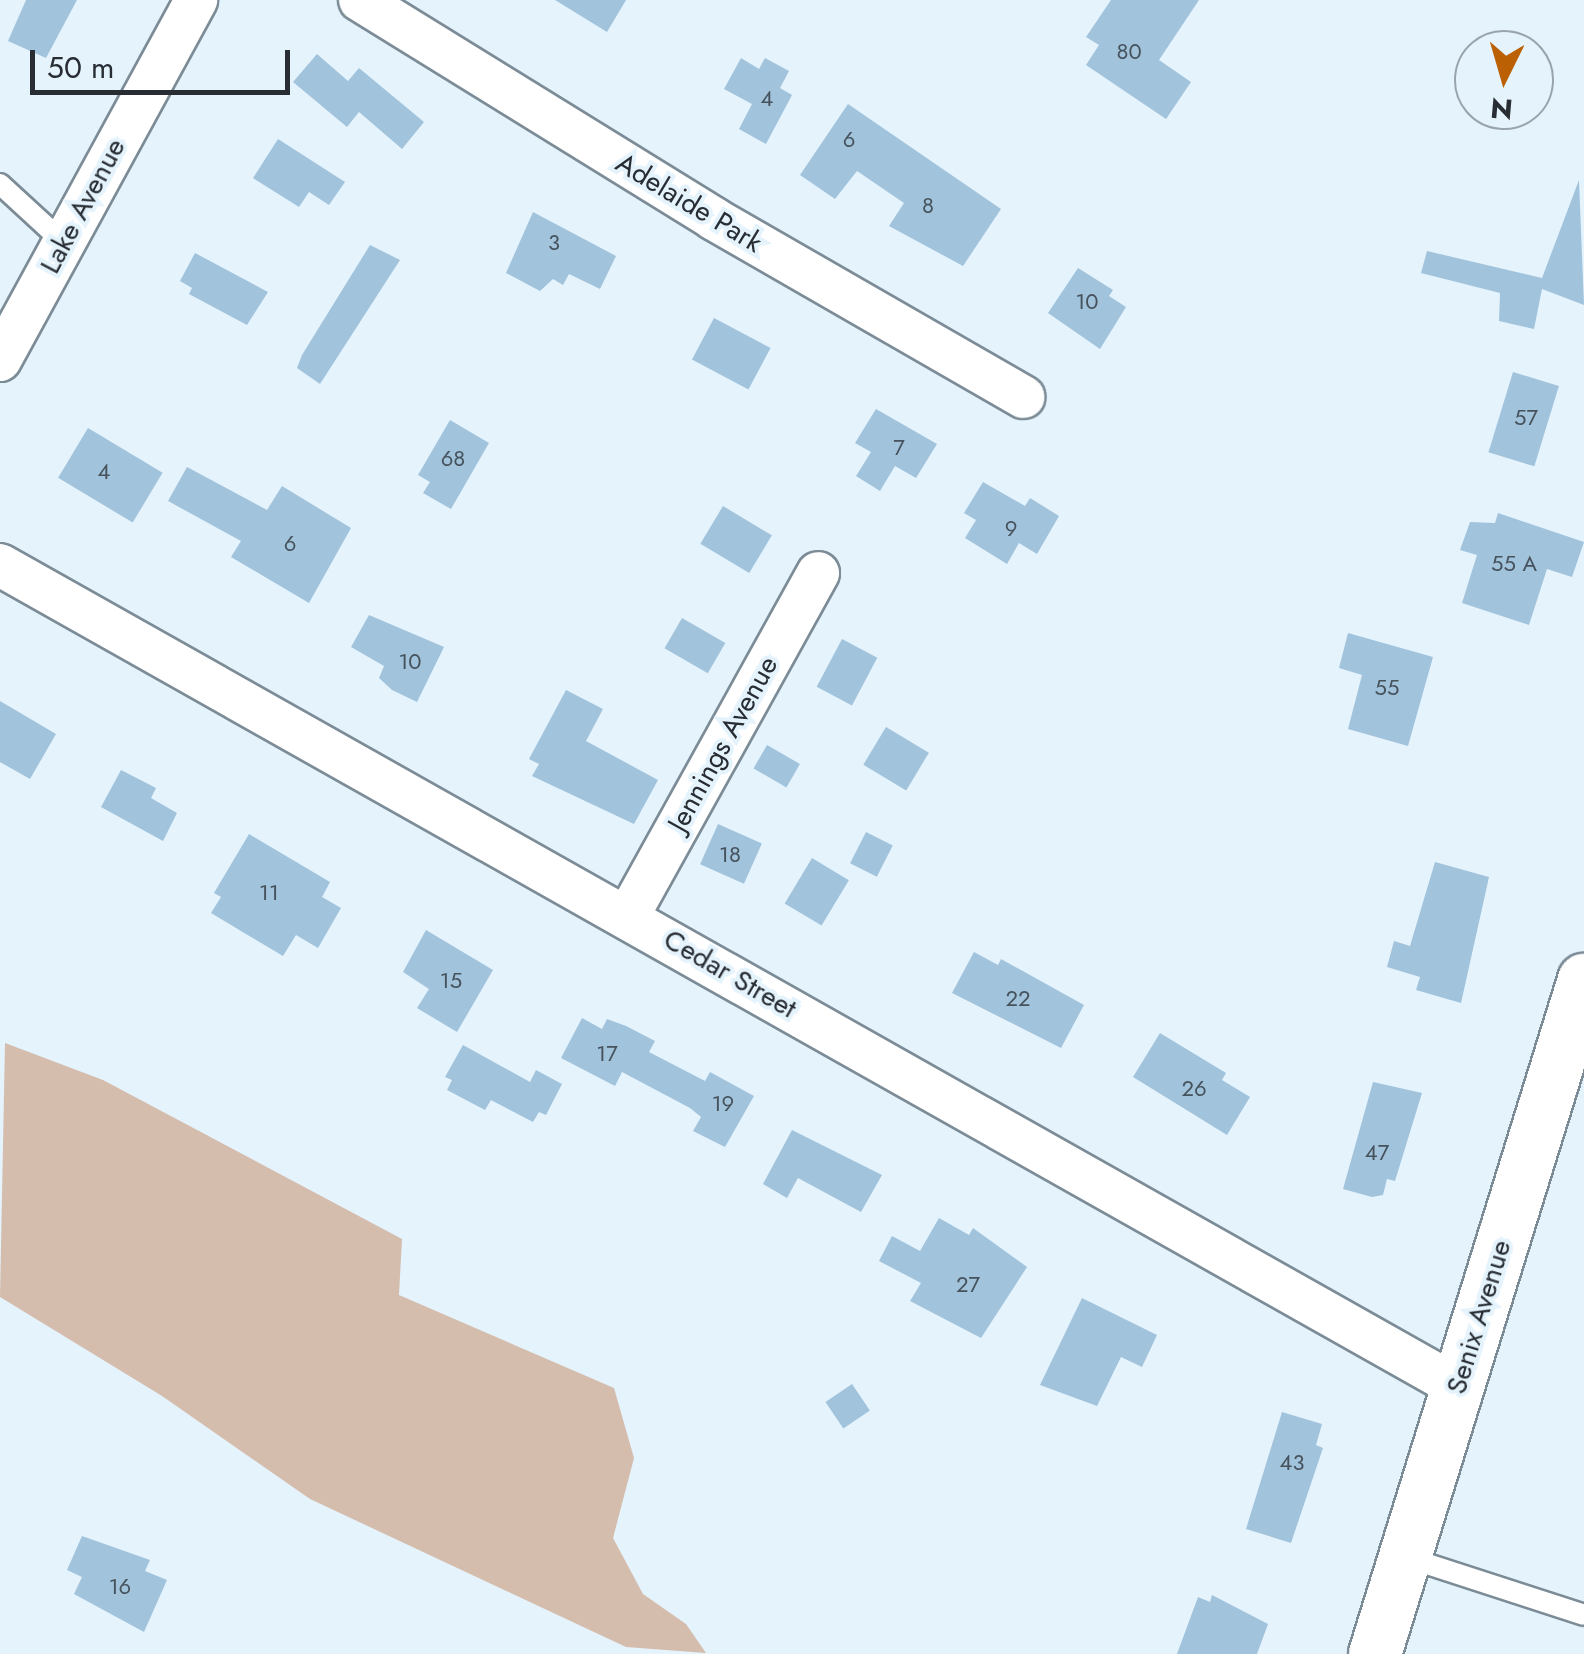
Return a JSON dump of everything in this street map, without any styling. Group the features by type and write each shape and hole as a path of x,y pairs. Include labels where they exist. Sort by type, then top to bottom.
{"street":[{"name":"Lake Avenue","path":"0,360 196,0"},
{"name":"Adelaide Park","path":"360,0 714,219 1023,397"},
{"name":"Cedar Street","path":"0,566 628,916 1458,1387"},
{"name":"Jennings Avenue","path":"628,916 818,572"},
{"name":"Senix Avenue","path":"1375,1654 1458,1387 1569,1074 1584,980"}],"lane":[{"path":"0,184 62,241"},
{"path":"1406,1557 1584,1615"}],"shaded area":[{"path":"5,1043 103,1080 402,1239 399,1295 614,1388 634,1458 613,1538 643,1594 686,1624 706,1653 626,1647 310,1499 162,1396 0,1297"}],"building":[{"path":"26,0 77,0 46,58 8,41"},
{"path":"555,0 626,0 607,32"},
{"path":"1111,0 1199,0 1159,60 1191,82 1166,119 1086,65 1099,45 1086,37"},
{"path":"317,54 348,81 359,68 424,122 402,149 359,112 347,127 293,82"},
{"path":"741,58 759,69 765,58 789,71 780,88 792,95 766,144 739,129 752,104 724,89"},
{"path":"848,104 1001,209 963,266 889,226 904,203 857,171 835,199 800,175"},
{"path":"278,139 345,182 329,205 309,192 299,207 253,178"},
{"path":"1579,180 1584,305 1542,289 1534,329 1499,321 1500,293 1421,273 1427,251 1542,278"},
{"path":"533,212 616,256 600,289 569,274 563,285 553,279 540,291 506,273"},
{"path":"370,245 400,260 320,384 297,368"},
{"path":"195,253 268,292 247,325 189,294 192,288 180,281"},
{"path":"1078,268 1113,290 1109,296 1126,307 1100,349 1048,313"},
{"path":"714,318 771,348 748,390 692,359"},
{"path":"1513,372 1559,386 1534,466 1488,452"},
{"path":"876,409 937,444 916,478 895,466 880,491 856,476 871,452 855,443"},
{"path":"450,420 489,443 451,509 423,493 430,482 418,475"},
{"path":"88,428 163,473 133,523 58,478"},
{"path":"187,467 267,510 282,486 351,528 309,603 231,557 241,541 168,501"},
{"path":"983,482 1025,506 1030,498 1059,516 1037,554 1019,543 1007,564 965,538 976,520 964,513"},
{"path":"723,506 772,535 749,573 700,544"},
{"path":"1498,513 1584,542 1572,577 1547,569 1529,625 1462,603 1477,555 1460,550 1470,522 1495,523"},
{"path":"369,615 444,647 417,702 392,690 379,678 384,666 351,647"},
{"path":"682,618 725,643 708,673 664,648"},
{"path":"1348,633 1433,657 1408,746 1348,729 1362,675 1339,668"},
{"path":"842,639 877,658 852,705 817,687"},
{"path":"566,690 603,709 586,741 658,780 634,824 532,776 539,764 529,759"},
{"path":"0,701 56,734 30,779 0,762"},
{"path":"886,727 929,753 906,790 863,765"},
{"path":"767,745 800,764 786,787 754,768"},
{"path":"121,770 156,788 151,798 177,813 163,841 101,807"},
{"path":"718,824 762,844 744,884 700,864"},
{"path":"866,832 893,846 877,877 850,863"},
{"path":"249,834 330,882 322,897 341,908 318,948 296,935 283,956 211,913 221,897 214,893"},
{"path":"812,858 849,880 822,926 785,903"},
{"path":"1435,862 1489,877 1461,1003 1416,990 1420,977 1387,967 1394,941 1410,946"},
{"path":"426,930 493,970 457,1032 417,1008 429,989 403,972"},
{"path":"974,952 998,965 1001,959 1084,1005 1061,1048 952,993"},
{"path":"582,1018 602,1029 607,1019 626,1026 655,1041 649,1052 705,1081 710,1072 754,1096 725,1147 693,1131 701,1117 690,1108 622,1072 615,1086 561,1058"},
{"path":"1160,1033 1226,1073 1222,1080 1250,1097 1227,1135 1133,1077"},
{"path":"463,1045 530,1082 536,1070 562,1084 546,1115 539,1112 533,1122 491,1100 485,1110 447,1090 452,1080 445,1077"},
{"path":"1373,1082 1422,1093 1395,1181 1387,1179 1383,1195 1372,1197 1343,1189"},
{"path":"792,1130 882,1175 861,1212 798,1178 787,1198 763,1184"},
{"path":"939,1218 969,1235 973,1228 1027,1267 981,1338 910,1301 921,1283 879,1261 892,1236 920,1251"},
{"path":"1082,1298 1157,1335 1142,1367 1121,1357 1097,1406 1040,1385"},
{"path":"852,1384 870,1411 843,1428 825,1402"},
{"path":"1282,1412 1322,1424 1316,1445 1323,1448 1291,1543 1246,1529"},
{"path":"82,1536 150,1560 145,1571 167,1580 144,1632 74,1594 82,1577 67,1570"},
{"path":"1212,1595 1268,1624 1257,1654 1177,1654 1198,1597 1210,1602"}]}
